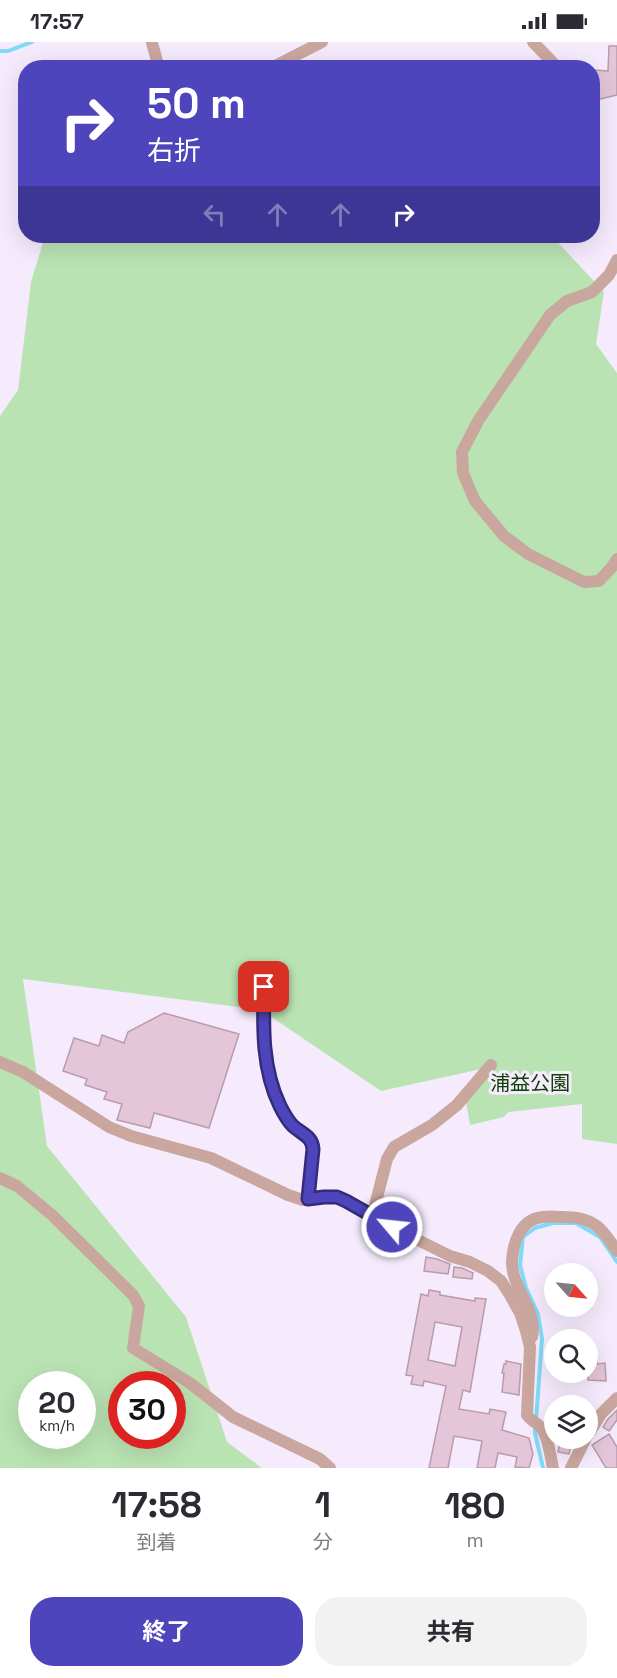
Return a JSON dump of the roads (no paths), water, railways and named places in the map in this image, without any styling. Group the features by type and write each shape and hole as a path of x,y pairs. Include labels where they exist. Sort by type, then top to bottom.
{"street":[{"path":"286,60 321,42"},
{"path":"533,42 550,60"},
{"path":"151,43 156,60"},
{"path":"617,260 609,275 592,292 567,302 550,315 478,421 462,452 463,473 475,501 504,536 528,554 584,582 599,581 617,559"},
{"path":"264,987 263,1030 271,1083 281,1107 293,1125 308,1136 312,1143 308,1199"},
{"path":"0,1062 23,1072 109,1127 131,1136 212,1158 303,1200 337,1197 450,1256 479,1267 501,1281 520,1313 530,1347"},
{"path":"372,1217 387,1160 394,1147 432,1125 457,1105 491,1065"},
{"path":"0,1178 17,1186 52,1215 133,1295 139,1306 133,1348 189,1383 233,1417 320,1460 330,1468"},
{"path":"553,1468 544,1433 527,1410 530,1347 534,1332 531,1317 514,1279 512,1264 514,1245 518,1234 532,1220 542,1217 575,1216 604,1232 617,1251"},
{"path":"598,1419 617,1398"},
{"path":"576,1466 582,1449"}],"waterway":[{"path":"0,51 8,51 32,42"},
{"path":"536,1420 542,1339 538,1314 526,1288 520,1265 523,1237 535,1228 553,1223 576,1223 600,1237 617,1262"},
{"path":"535,1428 543,1468"}],"park label":[{"name":"浦益公園","path":"530,1083"}]}
